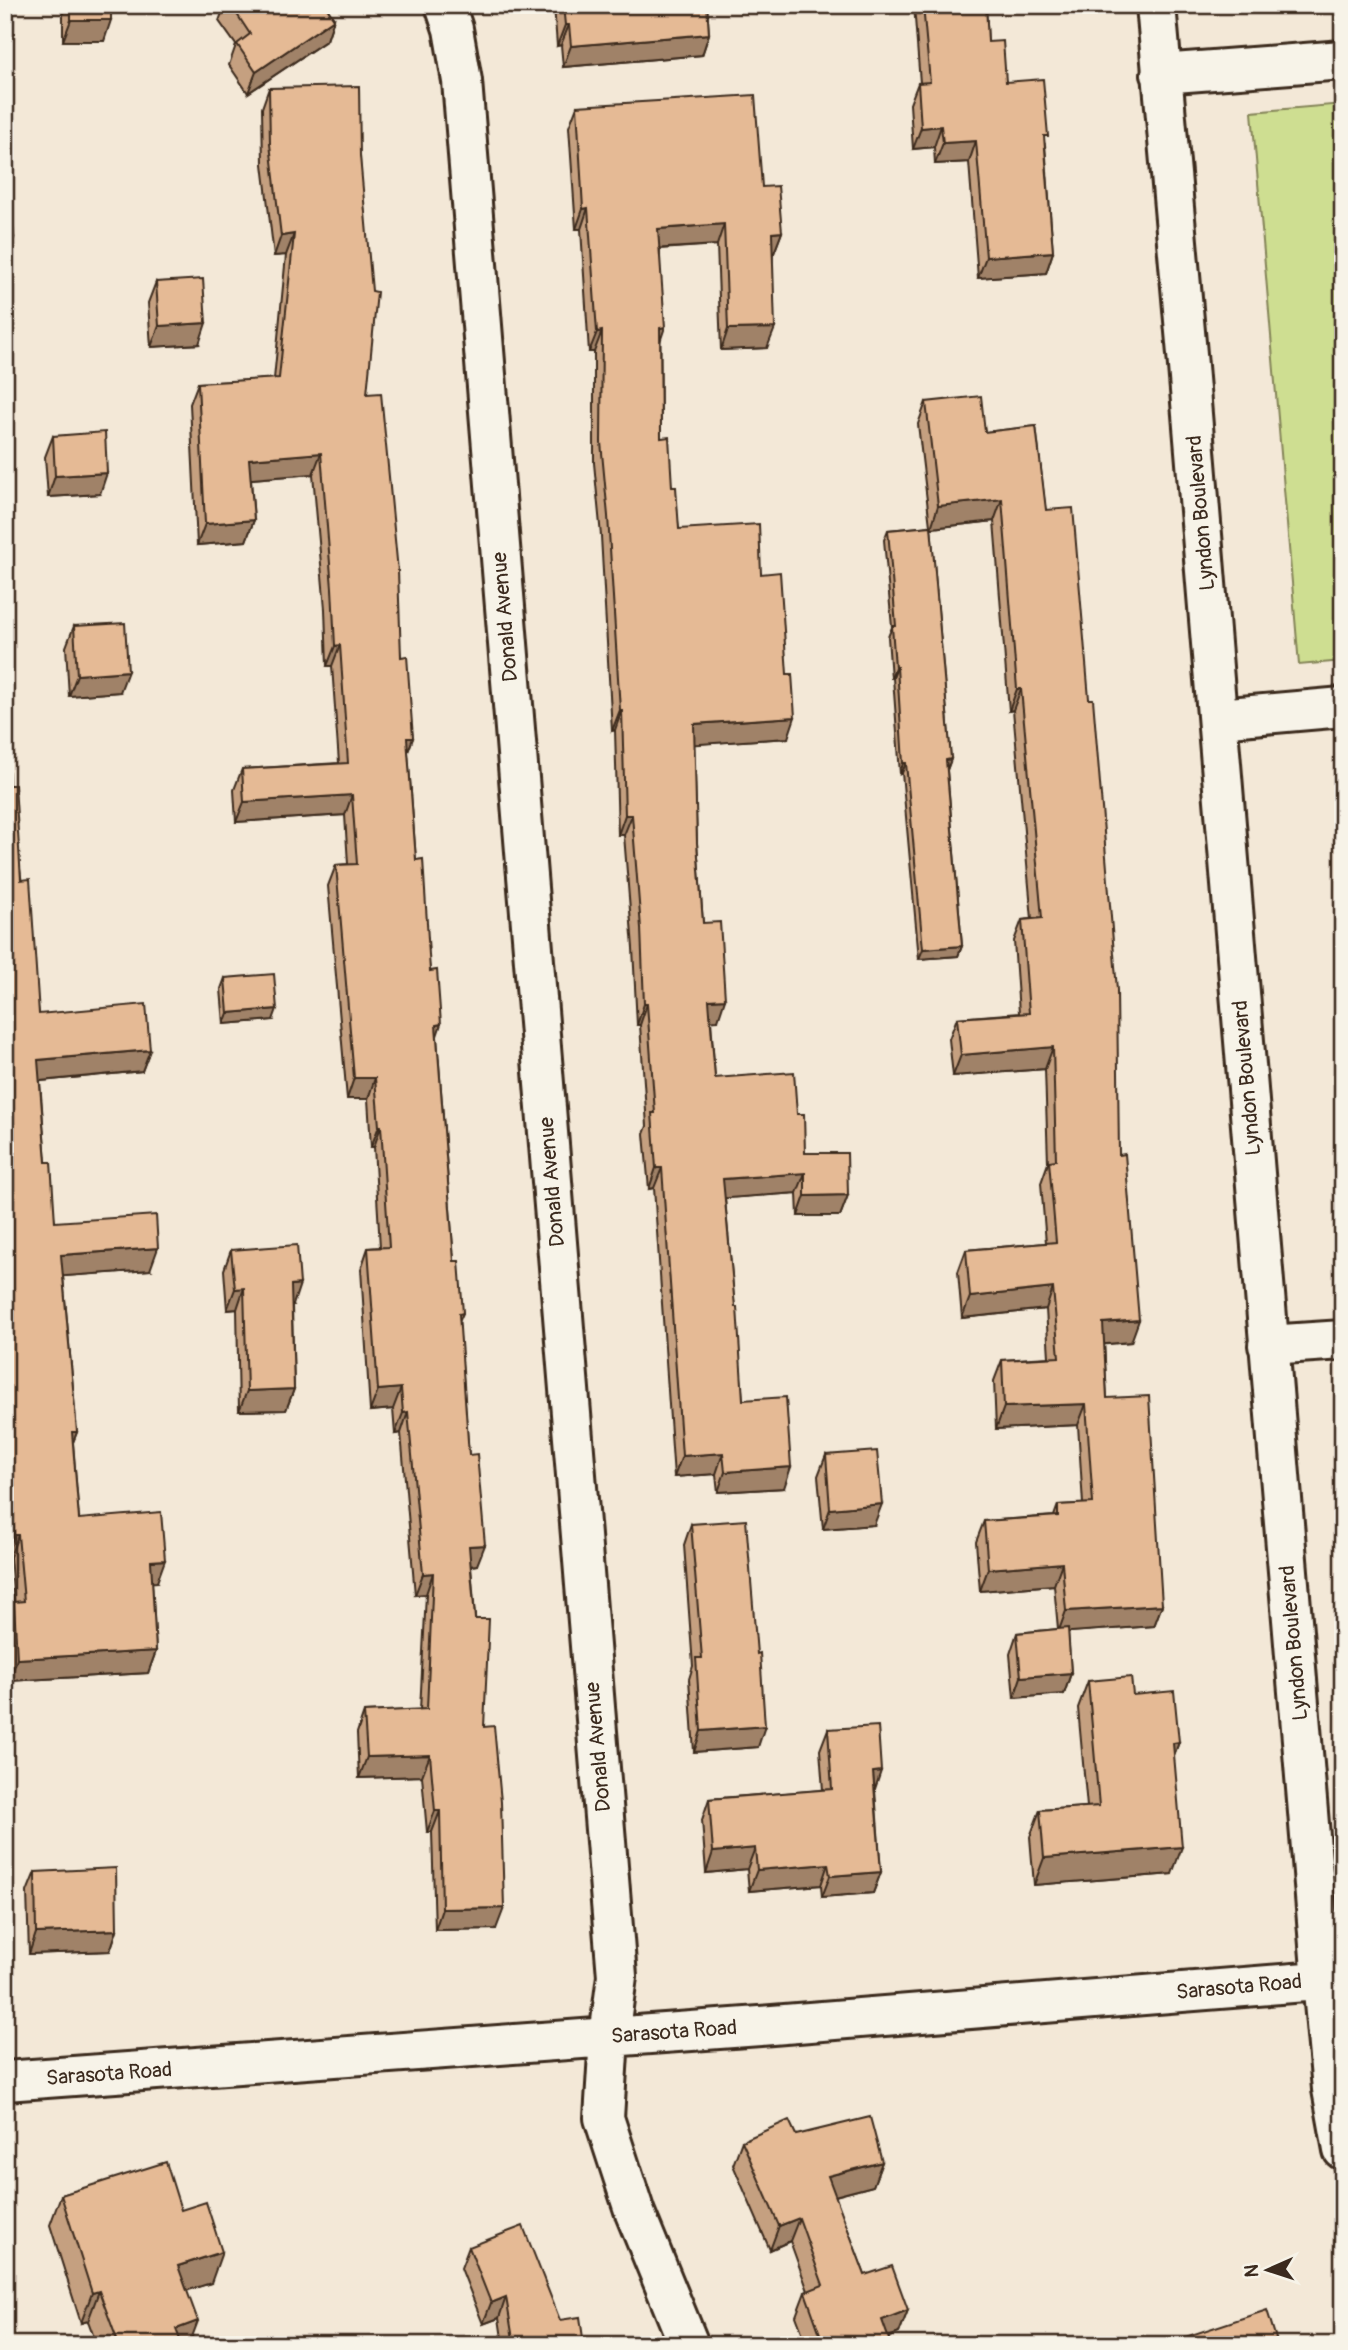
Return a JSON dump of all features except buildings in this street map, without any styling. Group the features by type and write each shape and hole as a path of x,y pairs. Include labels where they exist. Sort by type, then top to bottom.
{"street":[{"name":"Donald Avenue","path":"445,5 453,29 463,95 617,1976 608,2037 604,2118 635,2213 689,2345"},
{"name":"Lyndon Boulevard","path":"1156,5 1189,368 1268,1345 1332,1980 1332,2089 1343,2150"},
{"path":"1161,74 1343,60"},
{"path":"1218,718 1343,707"},
{"path":"1268,1345 1343,1340"},
{"name":"Sarasota Road","path":"5,2081 1332,1980"}],"green space":[{"path":"1343,104 1343,661 1299,665 1252,112"}]}
